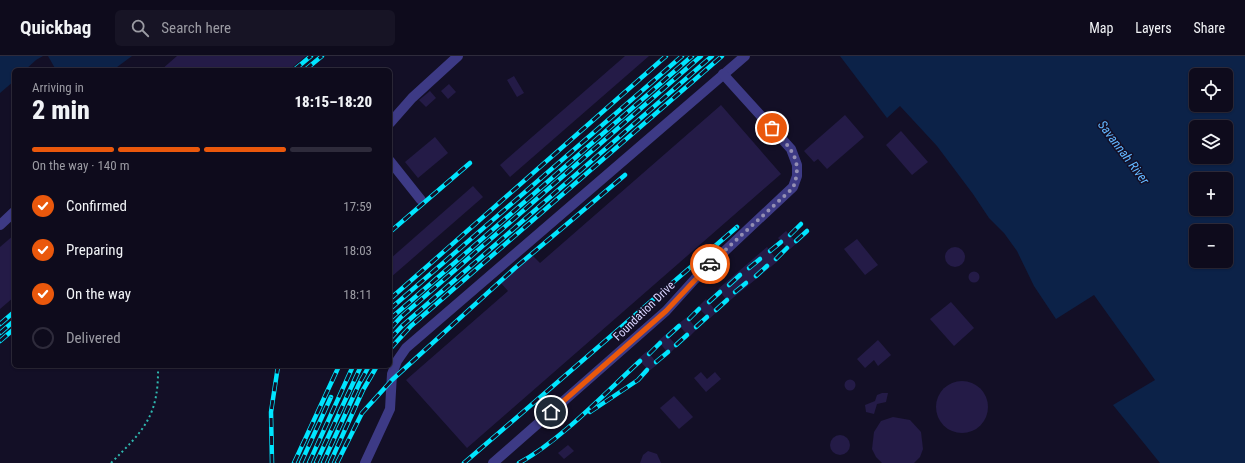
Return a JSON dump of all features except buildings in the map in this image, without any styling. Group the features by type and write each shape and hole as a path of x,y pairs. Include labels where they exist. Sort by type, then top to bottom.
{"street":[{"path":"392,121 412,98 458,56"},
{"path":"365,463 390,409 392,374 397,361 406,348 745,56"},
{"name":"Foundation Drive","path":"493,463 666,311 694,279 793,188 798,176 798,165 791,149 723,74"},
{"path":"392,164 421,200"},
{"path":"0,225 12,214"}],"path":[{"path":"111,463 136,438 150,419 155,403 158,384 158,368"}],"water":[{"path":"0,56 43,56 27,68 12,68 12,83 0,93"},
{"path":"48,56 132,56 116,68 55,68"},
{"name":"Savannah River","path":"840,56 1245,56 1245,463 1160,463 1113,405 1155,380 1094,295 1056,319 1034,286 1017,251 1004,233 989,218 937,146 900,106 887,118"}],"railway":[{"path":"296,68 311,56"},
{"path":"307,68 322,56"},
{"path":"392,297 666,56"},
{"path":"392,307 682,56"},
{"path":"392,317 692,56"},
{"path":"392,327 401,317 701,56"},
{"path":"392,337 402,326 712,56"},
{"path":"392,347 411,326 722,56"},
{"path":"392,230 470,163"},
{"path":"337,463 362,413 392,380 515,268 625,175"},
{"path":"790,235 801,224"},
{"path":"464,463 737,227"},
{"path":"796,241 807,231"},
{"path":"770,251 781,242"},
{"path":"776,259 787,248"},
{"path":"749,268 760,259"},
{"path":"756,276 767,266"},
{"path":"729,285 740,275"},
{"path":"735,292 746,283"},
{"path":"709,302 720,292"},
{"path":"716,310 727,300"},
{"path":"689,319 699,309"},
{"path":"0,324 12,314"},
{"path":"696,327 707,317"},
{"path":"0,333 12,323"},
{"path":"668,336 679,326"},
{"path":"0,341 12,331"},
{"path":"676,345 687,335"},
{"path":"649,354 660,343"},
{"path":"656,362 668,352"},
{"path":"519,463 535,454 566,429 640,361"},
{"path":"272,463 271,412 278,368"},
{"path":"294,463 338,368"},
{"path":"309,463 352,368"},
{"path":"316,463 360,368"},
{"path":"323,463 359,384 368,368"},
{"path":"330,463 363,390 376,368"},
{"path":"590,412 638,380 647,370"},
{"path":"301,463 331,397"}],"way so far":[{"path":"710,264 793,188 798,176 798,165 791,149 772,128"}],"route":[{"path":"551,412 666,311 694,279 710,264"}]}
